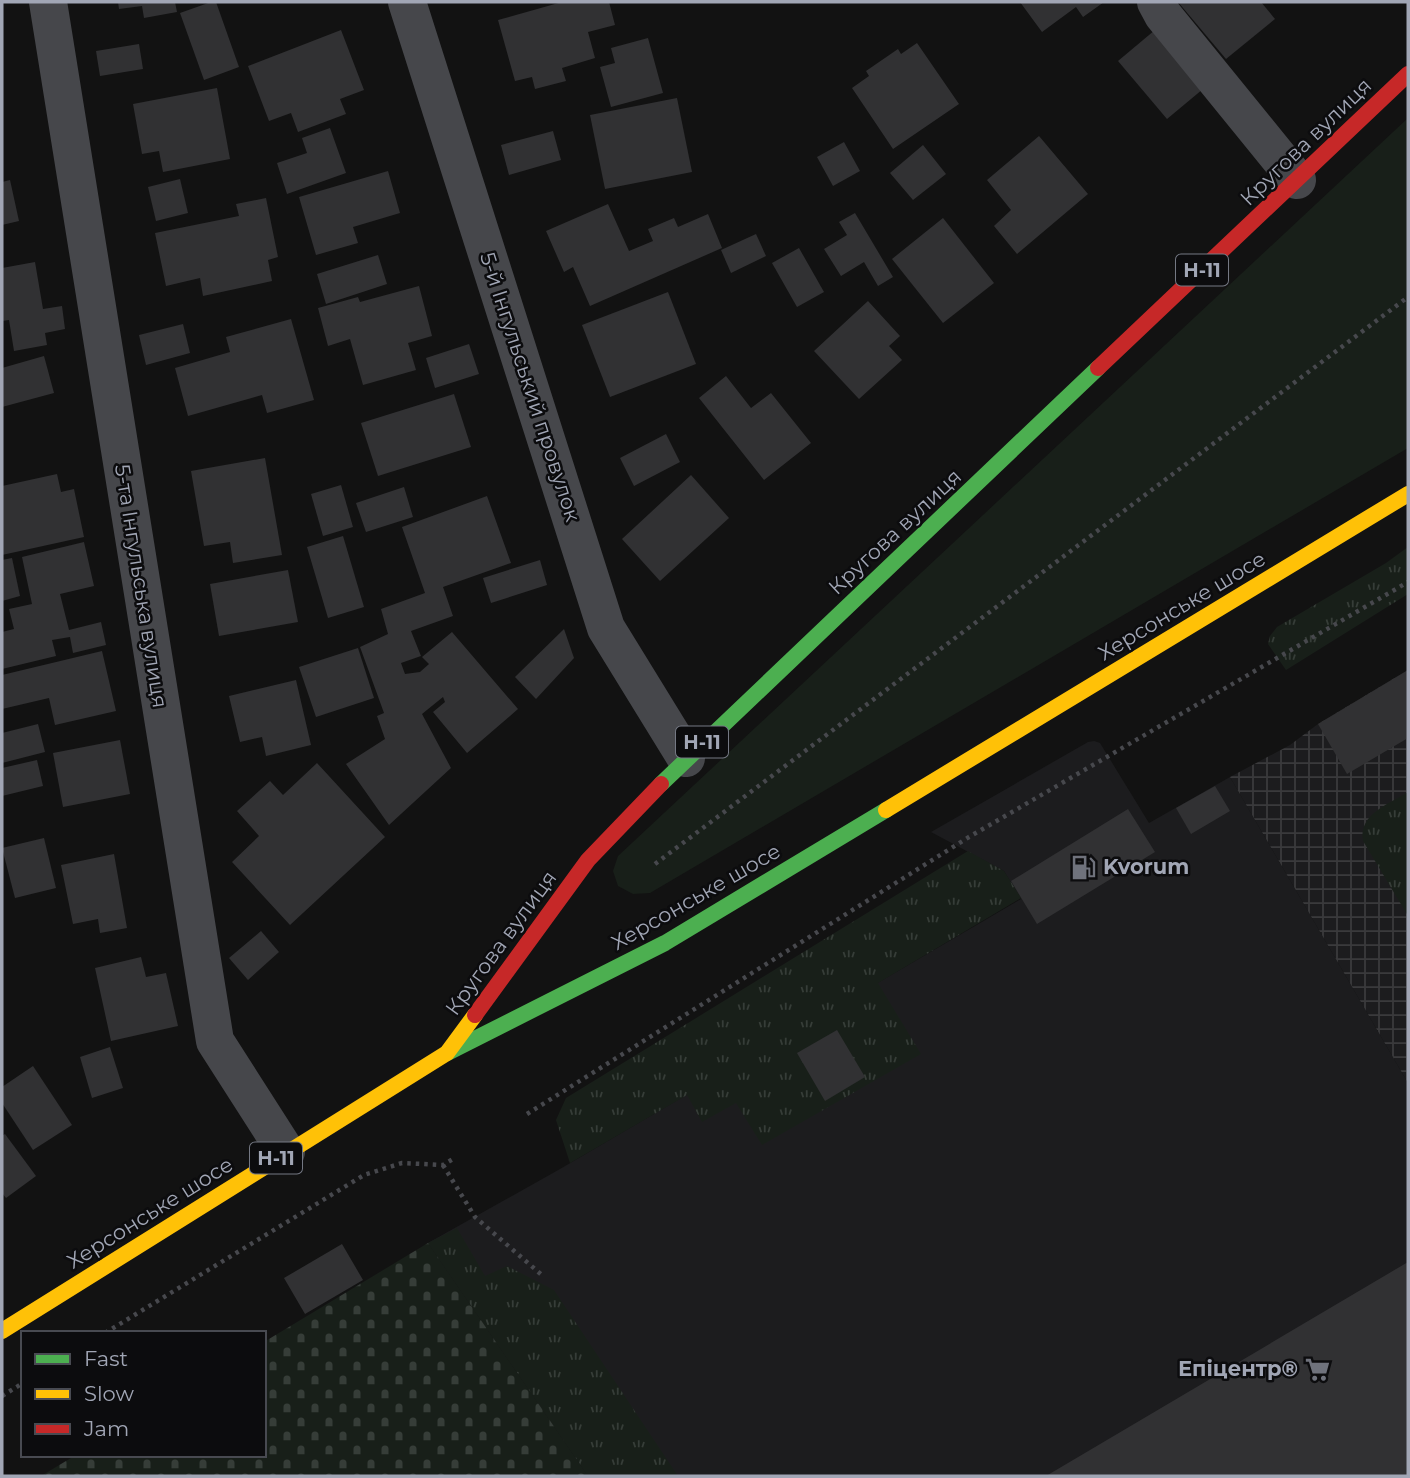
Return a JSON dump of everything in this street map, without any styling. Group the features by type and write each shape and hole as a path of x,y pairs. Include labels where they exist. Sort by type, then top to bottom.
{"main road":[{"name":"Кругова вулиця","path":"447,1053 587,860 686,758 1408,74"},
{"name":"Херсонське шосе","path":"2,1331 447,1053 665,943 1408,494"}],"street":[{"name":"5-та Інгульська вулиця","path":"48,2 215,1041 286,1152"},
{"name":"5-й Інгульський провулок","path":"407,2 606,628 686,758"},
{"path":"1156,2 1163,15 1297,180"}],"path":[{"path":"655,864 1408,298"},
{"path":"527,1114 969,837 1408,582"},
{"path":"108,1331 364,1175 402,1163 443,1165 453,1159"},
{"path":"443,1165 475,1217 543,1276"},
{"path":"2,1396 21,1384"}],"shaded area":[{"path":"1408,670 1408,1083 1230,777 1290,745 1318,724"},
{"path":"1094,741 1100,743 1149,823 1230,777 1408,1083 1408,1476 588,1476 428,1243 560,1169 1021,899 1004,871 931,832"}],"green space":[{"path":"1408,118 1408,448 650,893 633,894 618,886 613,871 618,856"},
{"path":"1408,547 1408,594 1286,670 1268,644 1277,627 1386,563"},
{"path":"1408,792 1408,916 1363,841 1363,832 1365,824 1376,811"},
{"path":"968,851 1004,871 1021,898 878,983 921,1054 762,1145 736,1103 702,1122 687,1095 570,1163 556,1120 566,1098"},
{"path":"457,1228 485,1276 507,1266 554,1290 678,1476 588,1476 428,1243"},
{"path":"428,1243 588,1476 41,1476 73,1457 266,1457 266,1341"}],"building":[{"path":"118,2 175,2 177,12 144,18 142,6 119,9"},
{"path":"216,2 239,67 204,80 180,13"},
{"path":"562,2 609,2 615,25 588,32 595,58 562,68 566,81 535,89 532,77 515,81 498,20"},
{"path":"1020,2 1104,2 1083,17 1076,7 1042,32"},
{"path":"1178,2 1261,2 1275,19 1226,59"},
{"path":"341,30 364,90 340,99 346,114 298,132 291,113 269,121 248,66"},
{"path":"1155,30 1203,89 1167,119 1118,61"},
{"path":"648,38 663,93 611,107 600,67 615,63 611,48"},
{"path":"917,43 959,104 893,149 852,88 869,76 866,71 898,49 901,54"},
{"path":"139,44 143,69 100,76 96,51"},
{"path":"217,88 230,159 163,172 159,151 142,154 133,104"},
{"path":"677,98 692,172 605,189 590,115"},
{"path":"330,128 346,173 287,194 277,163 307,153 302,138"},
{"path":"553,131 561,160 509,175 501,145"},
{"path":"1039,136 1088,194 1017,254 994,226 1011,210 987,180"},
{"path":"844,142 860,171 833,186 817,157"},
{"path":"923,145 946,174 913,200 890,173"},
{"path":"388,171 400,213 353,227 358,243 316,255 299,197"},
{"path":"180,179 188,213 156,221 148,187"},
{"path":"10,180 19,221 2,225 2,182"},
{"path":"266,198 278,257 268,260 272,281 203,296 200,278 166,286 155,233 239,216 236,204"},
{"path":"608,204 629,251 653,241 648,229 674,218 678,227 708,214 722,248 590,306 573,267 564,272 546,231"},
{"path":"855,213 893,277 878,286 864,262 841,276 824,249 847,235 839,222"},
{"path":"943,218 994,283 943,323 892,259"},
{"path":"756,234 766,256 731,273 721,250"},
{"path":"799,248 824,292 797,307 772,263"},
{"path":"378,255 387,284 326,304 317,274"},
{"path":"35,262 43,309 62,306 65,329 45,333 47,345 14,351 9,320 2,321 2,268"},
{"path":"419,286 432,336 408,343 416,370 363,385 350,339 328,346 318,308 358,297 360,302"},
{"path":"668,292 696,364 610,397 582,325"},
{"path":"868,301 900,336 889,346 902,360 859,399 814,351"},
{"path":"291,319 314,400 267,413 262,395 188,416 175,368 230,352 226,337"},
{"path":"183,324 190,353 146,365 139,335"},
{"path":"469,344 479,374 435,388 426,358"},
{"path":"44,356 54,393 2,407 2,368"},
{"path":"726,376 751,408 771,393 811,443 764,480 699,398"},
{"path":"454,394 471,447 378,476 361,423"},
{"path":"666,434 680,462 634,486 620,458"},
{"path":"265,458 282,555 233,563 230,542 204,546 191,471"},
{"path":"57,474 61,492 74,489 84,537 2,555 2,486"},
{"path":"691,475 729,518 660,581 622,539"},
{"path":"341,485 353,527 323,536 311,494"},
{"path":"404,487 413,517 366,532 356,503"},
{"path":"487,496 511,563 443,587 453,616 411,631 421,656 401,663 405,674 420,672 429,664 422,657 452,632 518,709 467,753 433,712 445,702 443,697 422,714 451,768 389,825 346,764 385,739 377,716 384,713 360,647 388,634 381,609 425,593 402,527"},
{"path":"343,536 364,607 328,618 307,547"},
{"path":"84,542 94,586 60,594 69,630 101,622 106,645 73,653 70,637 52,640 56,656 2,669 2,632 14,629 9,609 32,604 22,557"},
{"path":"12,558 20,596 2,601 2,560"},
{"path":"540,560 547,585 491,603 483,578"},
{"path":"288,570 298,622 219,636 210,584"},
{"path":"564,629 574,658 536,699 515,677"},
{"path":"358,648 374,698 316,717 299,667"},
{"path":"102,651 116,711 55,725 49,698 2,709 2,675"},
{"path":"1408,670 1408,738 1347,774 1318,724"},
{"path":"296,680 311,745 266,756 262,737 240,742 229,696"},
{"path":"38,724 45,752 2,763 2,733"},
{"path":"120,740 130,794 63,807 53,753"},
{"path":"37,760 43,786 2,796 2,768"},
{"path":"317,763 385,837 290,925 232,862 259,836 237,811 270,781 283,795"},
{"path":"1215,786 1230,811 1191,834 1176,808"},
{"name":"Kvorum","path":"1128,809 1155,852 1037,924 1011,881"},
{"path":"44,838 56,888 15,898 2,848"},
{"path":"114,854 127,928 100,933 98,919 73,924 61,865"},
{"path":"261,931 279,952 248,980 229,958"},
{"path":"141,957 146,977 166,973 178,1026 111,1041 95,968"},
{"path":"837,1030 865,1077 825,1101 797,1053"},
{"path":"110,1047 123,1088 92,1098 80,1057"},
{"path":"33,1066 72,1125 33,1150 2,1103 2,1087"},
{"path":"5,1134 36,1176 6,1198 2,1193 2,1136"},
{"path":"342,1244 363,1280 305,1314 284,1278"},
{"name":"Епіцентр®","path":"1408,1262 1408,1476 1046,1476"}],"traffic: fast":[{"path":"661,784 1098,368"},
{"path":"447,1053 665,943 886,810"}],"traffic: slow":[{"path":"886,810 1408,494"},
{"path":"2,1331 447,1053 475,1015"}],"traffic: jam":[{"path":"1098,368 1408,74"},
{"path":"475,1015 588,860 661,784"}],"place":[{"name":"Kvorum","path":"1083,867"},
{"name":"Епіцентр®","path":"1318,1369"}]}
